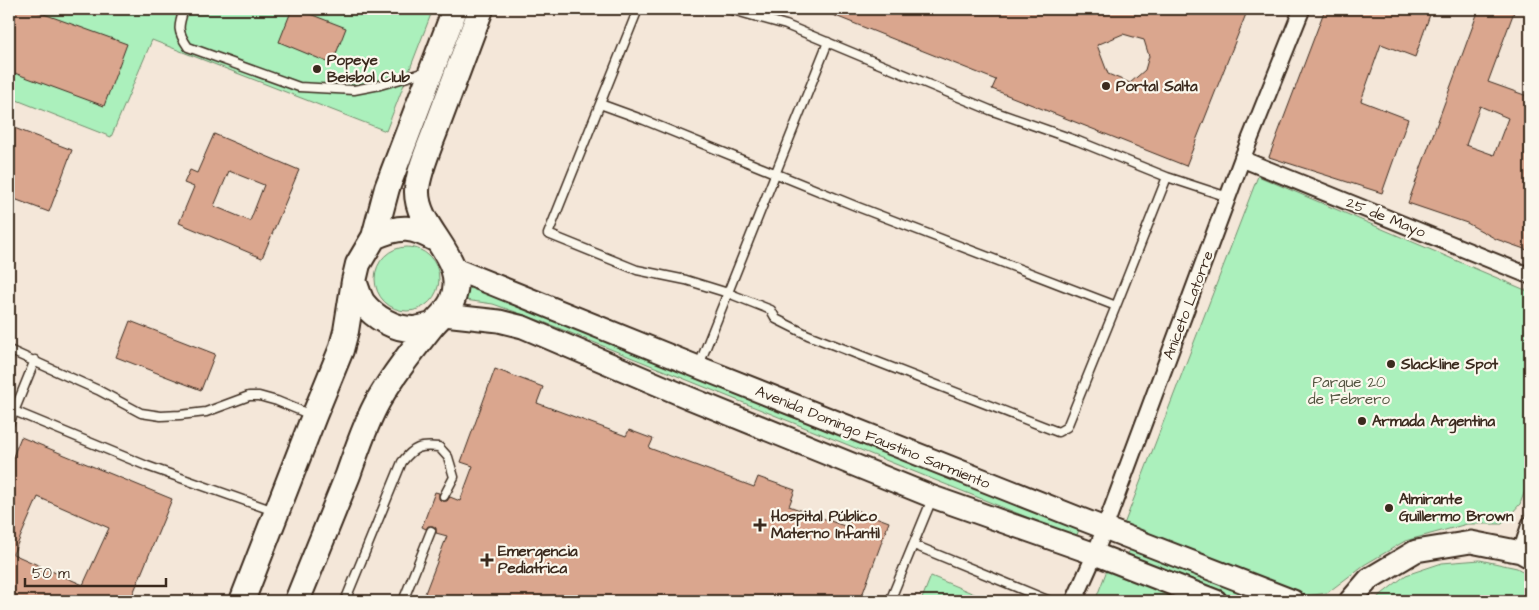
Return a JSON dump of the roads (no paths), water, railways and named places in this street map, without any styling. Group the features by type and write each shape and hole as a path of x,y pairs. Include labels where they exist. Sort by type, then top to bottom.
{"main road":[{"path":"242,601 341,350 358,264 374,237 387,188 456,9"},
{"path":"297,601 378,403 395,374 452,301 456,285 455,268 437,240 418,204 417,189 425,159 481,9"},
{"path":"374,237 390,230 406,228 423,232 437,240"},
{"name":"Avenida Domingo Faustino Sarmiento","path":"455,268 698,367 1293,601"},
{"path":"354,281 362,301 385,322 398,327 414,329 438,320"},
{"name":"Avenida Domingo Faustino Sarmiento","path":"438,320 500,321 523,327 687,397 933,497 1095,554 1216,601"},
{"path":"1350,601 1369,579 1416,551 1471,542 1525,554"}],"street":[{"name":"Aniceto Latorre","path":"1074,601 1095,554 1242,159 1302,9"},
{"name":"25 de Mayo","path":"1242,159 1530,276"},
{"path":"1525,554 1530,524"}],"lane":[{"path":"184,9 179,23 180,36 188,47 299,87 354,90 380,85 432,70"},
{"path":"638,9 548,234 637,270 686,280 728,293 771,310 776,319 808,335 1058,432 1067,427 1167,177"},
{"path":"729,9 786,25 990,110 1078,141 1167,177 1228,197"},
{"path":"698,367 828,42"},
{"path":"600,104 1116,306"},
{"path":"9,350 35,360 98,390 141,413 180,416 206,412 249,396 259,396 314,416"},
{"path":"9,424 35,360"},
{"path":"14,411 147,466 277,512"},
{"path":"346,601 402,462 411,450 425,446 439,447 448,457 454,477 444,496"},
{"path":"890,601 933,497"},
{"path":"403,601 431,531"},
{"path":"914,545 1050,601"}],"place":[{"name":"Popeye Beisbol Club","path":"317,69"},
{"name":"Portal Salta","path":"1106,86"},
{"name":"Slackline Spot","path":"1391,364"},
{"name":"Armada Argentina","path":"1362,421"},
{"name":"Almirante Guillermo Brown","path":"1389,508"},
{"name":"Hospital Público Materno Infantil","path":"760,525"},
{"name":"Emergencia Pediatrica","path":"487,560"}],"park label":[{"name":"Parque 20 de Febrero","path":"1349,390"}]}
